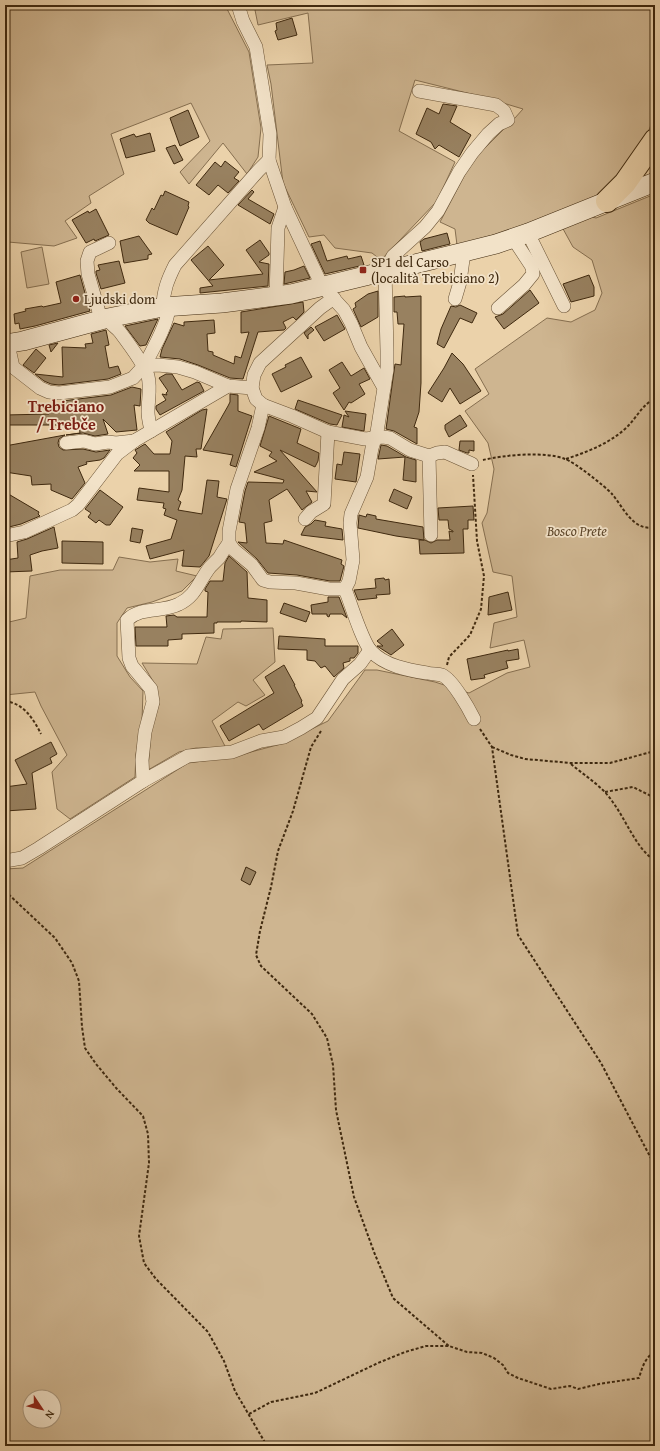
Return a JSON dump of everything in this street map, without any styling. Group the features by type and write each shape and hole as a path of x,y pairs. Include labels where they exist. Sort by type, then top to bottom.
{"highway":[{"path":"655,141 655,157"},
{"path":"607,201 625,183 655,141"}],"main road":[{"path":"6,344 105,319 166,307 222,304 328,292 385,270 464,252 520,236 655,182"}],"street":[{"path":"237,5 256,47 270,134 269,160 285,207 328,292 344,310 361,346 384,388"},
{"path":"419,91 496,105 504,111 508,120 499,124 488,134 472,153 459,172 438,211 425,227 392,256 385,270 387,351 384,388 367,477 351,514 350,523 353,560 349,581 345,590 370,650 379,658 394,666 443,675 466,703 474,719"},
{"path":"6,344 13,367 40,388 49,392 59,393 110,387 133,378 144,366 162,330 169,312 163,295 167,281 175,265 189,247 269,160"},
{"path":"276,297 278,228 285,207"},
{"path":"520,236 564,306"},
{"path":"498,308 524,285 533,274 532,267 520,236"},
{"path":"109,243 90,252 87,261 88,274 105,319 119,330 144,366 148,376 150,392 148,414 150,431"},
{"path":"455,300 460,282 464,252"},
{"path":"328,292 320,308 260,363 254,375 252,388 256,399 263,405 328,432 352,438 390,438 410,450 429,456 445,452 472,464"},
{"path":"144,366 158,365 178,367 195,372 228,386 252,388"},
{"path":"5,536 24,532 72,510 78,505 117,454 134,440 228,386"},
{"path":"263,405 258,428 237,489 229,531 229,542 234,550 252,565 263,580 345,590"},
{"path":"305,519 311,512 324,504 328,432"},
{"path":"66,442 84,441 95,444 134,440"},
{"path":"429,456 431,535"},
{"path":"143,781 142,760 146,732 153,702 151,689 132,666 129,658 126,626 127,620 138,612 174,606 188,598 200,584 210,567 219,558 229,542"},
{"path":"5,861 22,858 143,781 188,756 232,752 261,741 284,737 301,728 317,718 344,678 360,664 370,650"}],"path":[{"path":"443,675 449,657 470,635 481,609 484,576 477,541 477,520 472,464 485,460 523,455 538,454 566,459 586,453 599,447 624,429 647,402 655,398"},
{"path":"566,459 611,493 631,519 641,526 649,528 655,527"},
{"path":"5,701 13,702 23,708 32,717 41,734"},
{"path":"474,719 492,747 518,935 601,1063 655,1166"},
{"path":"324,728 311,747 293,811 278,850 256,955 261,966 312,1014 327,1038 333,1065 336,1110 354,1197 393,1298 450,1346"},
{"path":"492,747 511,756 525,760 570,763 610,763 655,751"},
{"path":"570,763 605,792 613,802 641,848 655,861"},
{"path":"605,792 633,787 655,798"},
{"path":"5,891 55,938 72,963 79,981 85,1048 116,1089 143,1116 148,1134 149,1163 139,1236 144,1263 156,1279 208,1332 224,1361 235,1391 267,1446"},
{"path":"249,1414 270,1402 315,1393 378,1363 405,1352 426,1346 450,1346 467,1352 482,1353 494,1358 503,1365 508,1373 551,1389 570,1386 578,1389 639,1378 643,1365 650,1354 655,1352"}],"green space":[{"path":"5,5 225,5 249,52 261,128 258,157 247,174 223,143 189,184 180,172 210,141 191,103 111,134 124,174 89,196 91,203 65,221 77,238 54,246 8,242 10,335 5,334"},
{"path":"254,5 655,5 655,115 644,142 605,193 526,226 457,245 455,229 440,222 472,161 523,109 483,97 415,80 399,131 455,162 437,201 381,260 372,253 335,248 324,235 309,237 283,183 271,84 267,65 313,63 308,13 258,25"},
{"name":"Bosco Prete","path":"655,194 655,1446 5,1446 5,869 23,868 188,763 232,757 281,744 328,721 365,670 377,670 435,682 469,693 507,673 530,667 524,640 490,648 494,623 517,617 512,576 493,572 482,523 487,513 494,469 488,443 465,411 489,394 475,369 547,318 571,322 595,310 602,293 592,260 573,247 562,227 589,216 596,218"},
{"path":"42,247 49,284 27,288 21,252"},
{"path":"119,557 150,562 178,559 176,571 197,576 182,591 152,602 127,608 117,623 117,656 130,677 143,691 142,721 136,754 135,777 70,819 57,809 52,772 67,755 35,692 5,695 5,623 26,618 30,576 60,570 113,570"},
{"path":"273,628 275,662 253,680 265,695 246,706 238,702 212,721 226,748 196,748 179,752 148,770 151,729 159,704 153,681 142,663 197,664 206,637 221,639 223,629"}],"building":[{"path":"292,18 297,35 278,40 275,31 277,30 276,23"},
{"path":"443,104 457,106 450,122 471,135 459,157 439,145 435,149 431,142 416,134 427,108 439,114"},
{"path":"188,110 199,137 180,146 170,118"},
{"path":"150,133 155,151 126,158 120,139 134,134 136,137"},
{"path":"175,145 183,160 174,164 166,148"},
{"path":"225,161 239,172 234,178 239,181 228,193 218,185 209,195 196,185 215,162 221,167"},
{"path":"252,190 254,192 248,199 274,214 270,224 238,205"},
{"path":"165,191 189,202 189,207 177,235 149,223 146,220 152,208 154,210 161,195 163,196"},
{"path":"96,209 109,235 86,243 72,220 88,211 89,213"},
{"path":"447,233 450,244 422,251 420,242 424,239"},
{"path":"139,236 152,254 148,255 148,259 124,263 120,241"},
{"path":"260,240 269,253 269,255 259,262 269,264 268,286 200,293 200,288 213,286 191,260 208,246 224,265 209,280 263,274 246,250"},
{"path":"320,241 327,261 347,256 348,259 361,256 364,265 325,274 311,244"},
{"path":"119,261 125,283 101,289 96,273 96,271 100,270 98,265"},
{"path":"304,266 310,278 284,284 285,272"},
{"path":"80,275 90,311 20,329 19,323 15,324 14,314 26,311 25,309 61,303 56,282"},
{"path":"589,275 594,287 594,296 571,302 563,284"},
{"path":"530,290 539,303 504,329 495,317 503,314"},
{"path":"378,291 378,317 361,327 353,309 356,307 355,303 368,294"},
{"path":"421,296 421,383 419,412 414,427 417,428 417,444 394,431 386,429 395,364 401,365 404,324 398,324 397,312 394,312 394,297"},
{"path":"303,302 304,312 296,320 293,317 283,322 286,328 284,330 258,332 243,379 230,378 180,359 160,357 174,323 184,326 184,322 214,320 215,333 207,334 208,351 213,352 213,355 234,364 235,356 241,358 249,332 241,333 241,312"},
{"path":"460,305 477,313 472,323 460,318 444,348 437,344 441,329 451,306 456,307"},
{"path":"337,315 345,329 324,341 315,327"},
{"path":"158,319 146,345 140,346 125,326"},
{"path":"311,327 314,330 308,335 308,339 304,333"},
{"path":"106,330 109,345 105,346 109,368 118,366 121,374 108,379 59,385 44,381 35,374 63,377 62,347 86,348 85,344 93,343 91,334"},
{"path":"58,343 51,352 49,345"},
{"path":"36,349 46,358 34,373 23,365"},
{"path":"452,353 463,364 481,391 460,404 450,388 442,402 428,393"},
{"path":"301,357 312,377 281,392 272,374"},
{"path":"342,362 351,376 364,368 370,379 359,384 365,394 351,403 349,402 344,410 333,393 340,388 329,370"},
{"path":"166,374 172,374 182,390 197,382 200,383 204,391 160,415 156,409 156,406 166,400 162,394 167,395 166,393 168,391 159,378"},
{"path":"132,387 141,389 140,406 134,405 137,430 116,432 103,419 108,434 95,436 83,433 66,435 80,433 79,425 5,425 5,415 49,414 63,402 62,401 111,395"},
{"path":"230,394 238,395 238,411 252,416 236,467 230,465 233,455 203,450 230,402"},
{"path":"298,400 342,415 337,425 330,424 295,409"},
{"path":"207,409 201,449 196,449 197,457 185,456 182,490 178,500 181,502 178,510 202,514 207,480 219,481 217,497 227,499 209,556 200,567 182,566 184,550 150,559 146,546 171,539 177,520 164,515 166,509 163,508 164,503 137,500 139,488 169,492 169,471 134,471 140,465 133,458 137,453 135,450 145,444 154,454 170,454 172,441 166,432 202,410"},
{"path":"345,411 366,414 364,431 342,427 344,415 349,417"},
{"path":"460,415 467,426 449,437 445,429 445,425"},
{"path":"269,416 301,429 297,443 319,453 318,461 315,467 280,450 317,492 306,491 312,502 302,510 287,489 269,500 272,521 264,523 266,543 283,544 284,540 342,560 341,564 344,566 340,581 330,581 297,575 268,573 257,559 238,542 247,543 245,523 239,522 248,482 283,483 284,480 254,472 277,461 269,456 272,452 260,446"},
{"path":"65,435 59,439 58,443 59,447 63,450 83,449 96,452 110,450 104,458 86,462 87,464 78,467 85,483 72,499 51,490 51,484 32,485 31,476 5,472 5,446"},
{"path":"460,441 474,441 474,451 469,450 469,453 467,453 459,450"},
{"path":"381,445 387,446 406,457 416,460 416,482 403,480 405,457 378,459"},
{"path":"344,452 360,454 356,482 335,479 337,464 342,465"},
{"path":"394,489 412,497 407,509 389,501"},
{"path":"100,490 123,507 110,525 106,525 99,520 96,523 88,517 91,513 85,509"},
{"path":"5,492 39,512 38,514 40,516 21,524 5,528"},
{"path":"473,506 474,520 468,520 468,529 463,529 464,553 420,554 419,540 425,540 431,543 437,540 450,540 449,531 453,531 449,529 448,520 439,520 438,508"},
{"path":"367,514 376,516 376,519 423,527 424,540 358,528 359,515 366,517"},
{"path":"315,520 326,522 325,526 342,529 343,540 301,535 305,527"},
{"path":"54,527 58,548 30,555 32,571 5,572 5,560 18,558 17,542"},
{"path":"132,528 143,530 140,543 130,541"},
{"path":"62,541 103,542 103,564 62,563"},
{"path":"229,556 247,572 248,598 267,600 267,622 217,622 214,623 214,633 182,634 182,639 168,640 168,646 136,646 135,627 167,627 166,616 207,617 208,592 205,591 205,589 210,581 223,581 225,563"},
{"path":"384,578 385,580 389,579 390,594 376,595 377,598 358,600 354,590 376,588 375,579"},
{"path":"508,592 512,610 488,615 489,597"},
{"path":"328,597 339,597 347,618 342,614 330,614 329,617 327,614 312,614 311,605 328,602"},
{"path":"284,603 310,612 306,622 280,613"},
{"path":"392,629 404,645 391,655 377,646 383,646 377,641"},
{"path":"279,636 325,639 325,646 358,646 358,653 354,658 350,658 350,661 343,663 344,668 334,677 325,666 321,668 315,661 307,660 307,650 278,649"},
{"path":"518,649 519,659 506,661 508,668 484,675 485,678 471,680 467,659"},
{"path":"284,665 295,685 303,706 263,730 259,724 229,741 220,726 274,693 265,677"},
{"path":"51,742 57,754 50,758 52,763 32,773 36,809 5,811 5,787 27,784 15,760"},
{"path":"246,867 256,872 250,885 241,880"}],"place":[{"name":"SP1 del Carso (località Trebiciano 2)","path":"363,270"},
{"name":"Ljudski dom","path":"76,299"}],"district":[{"name":"Trebiciano / Trebče","path":"66,415"}]}
